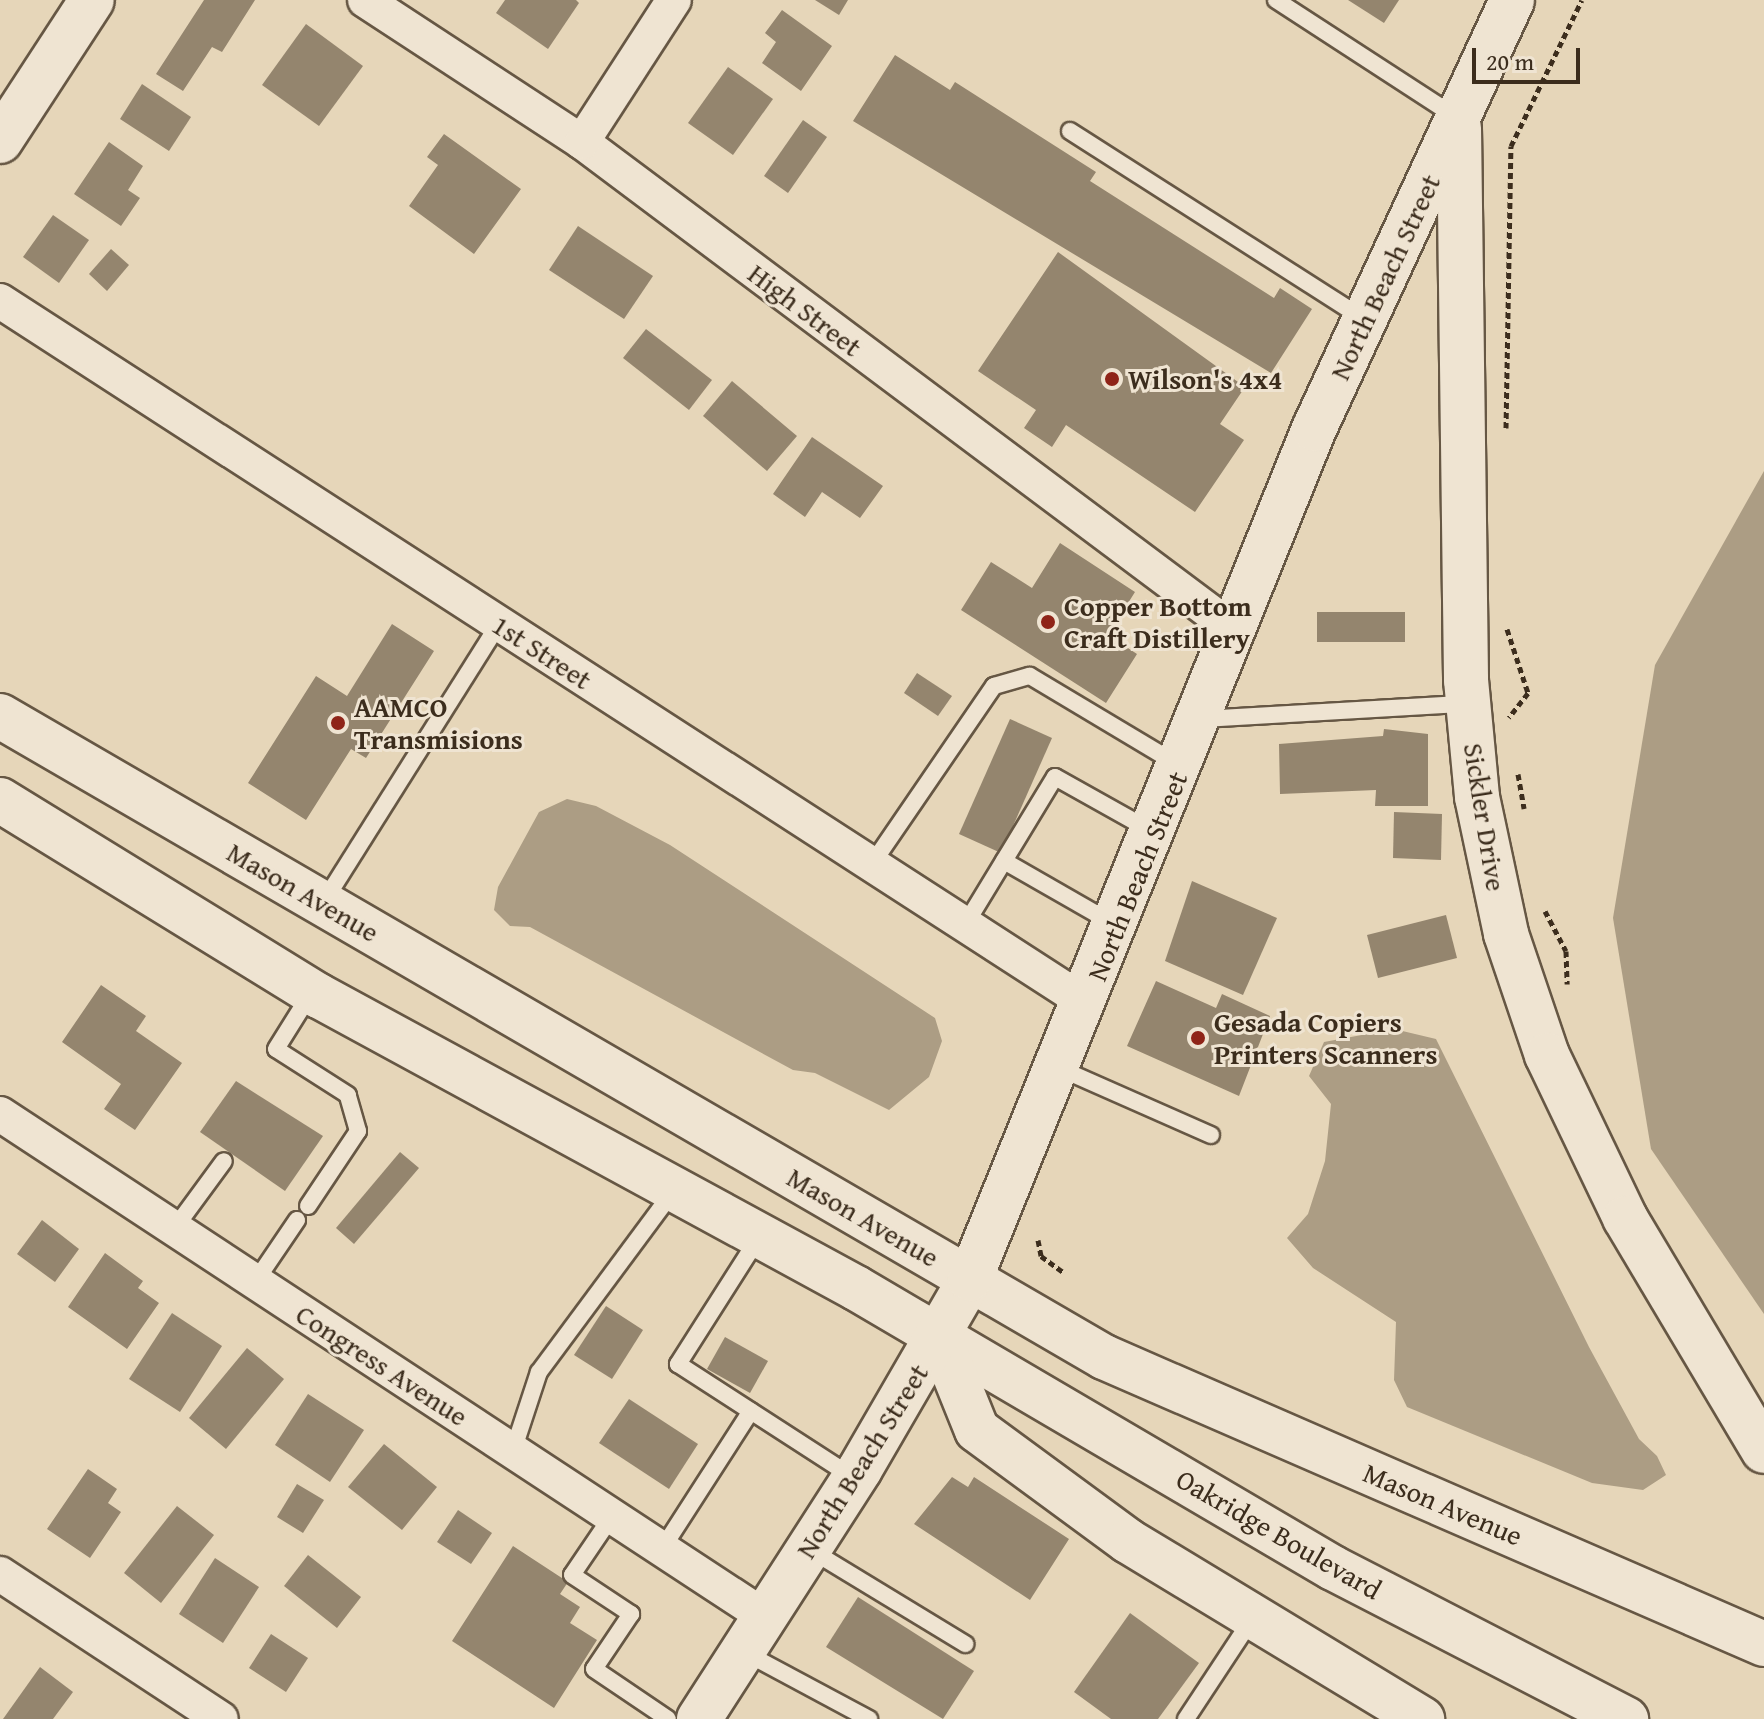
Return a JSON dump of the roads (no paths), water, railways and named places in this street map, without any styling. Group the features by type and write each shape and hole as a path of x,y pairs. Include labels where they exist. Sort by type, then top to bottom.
{"street":[{"path":"0,141 92,0"},
{"name":"High Street","path":"365,0 582,142 1237,632"},
{"path":"582,142 674,0"},
{"name":"North Beach Street","path":"699,1719 854,1478 970,1279 1202,719 1314,429 1512,0"},
{"name":"Sickler Drive","path":"1459,119 1468,704 1477,797 1506,934 1547,1055 1625,1218 1764,1451"},
{"name":"1st Street","path":"0,301 1085,1002"},
{"name":"Mason Avenue","path":"0,716 1104,1357 1764,1644"},
{"path":"0,800 312,991 939,1336 977,1430 1128,1541 1405,1713"},
{"name":"Congress Avenue","path":"0,1114 662,1549 753,1633"},
{"name":"Oakridge Boulevard","path":"939,1336 1333,1568 1626,1719"},
{"path":"0,1574 221,1719"}],"lane":[{"path":"1276,0 1459,119"},
{"path":"1070,131 1365,320"},
{"path":"323,903 499,623"},
{"path":"872,864 994,686 1030,676 1182,767"},
{"path":"1202,719 1468,704"},
{"path":"965,925 1055,777 1155,832"},
{"path":"1004,861 1117,925"},
{"path":"308,1206 358,1131 348,1095 276,1049 312,991"},
{"path":"1058,1068 1211,1135"},
{"path":"174,1229 224,1161"},
{"path":"513,1451 539,1372 675,1189"},
{"path":"255,1282 297,1220"},
{"path":"760,1235 678,1364 854,1478"},
{"path":"662,1549 751,1411"},
{"path":"612,1516 572,1575 631,1614 594,1669 668,1719"},
{"path":"808,1548 965,1644"},
{"path":"1186,1719 1253,1618"},
{"path":"753,1633 869,1719"}],"place":[{"name":"Wilson's 4x4","path":"1112,379"},
{"name":"Copper Bottom Craft Distillery","path":"1048,622"},
{"name":"AAMCO Transmisions","path":"338,723"},
{"name":"Gesada Copiers Printers Scanners","path":"1198,1038"}]}
